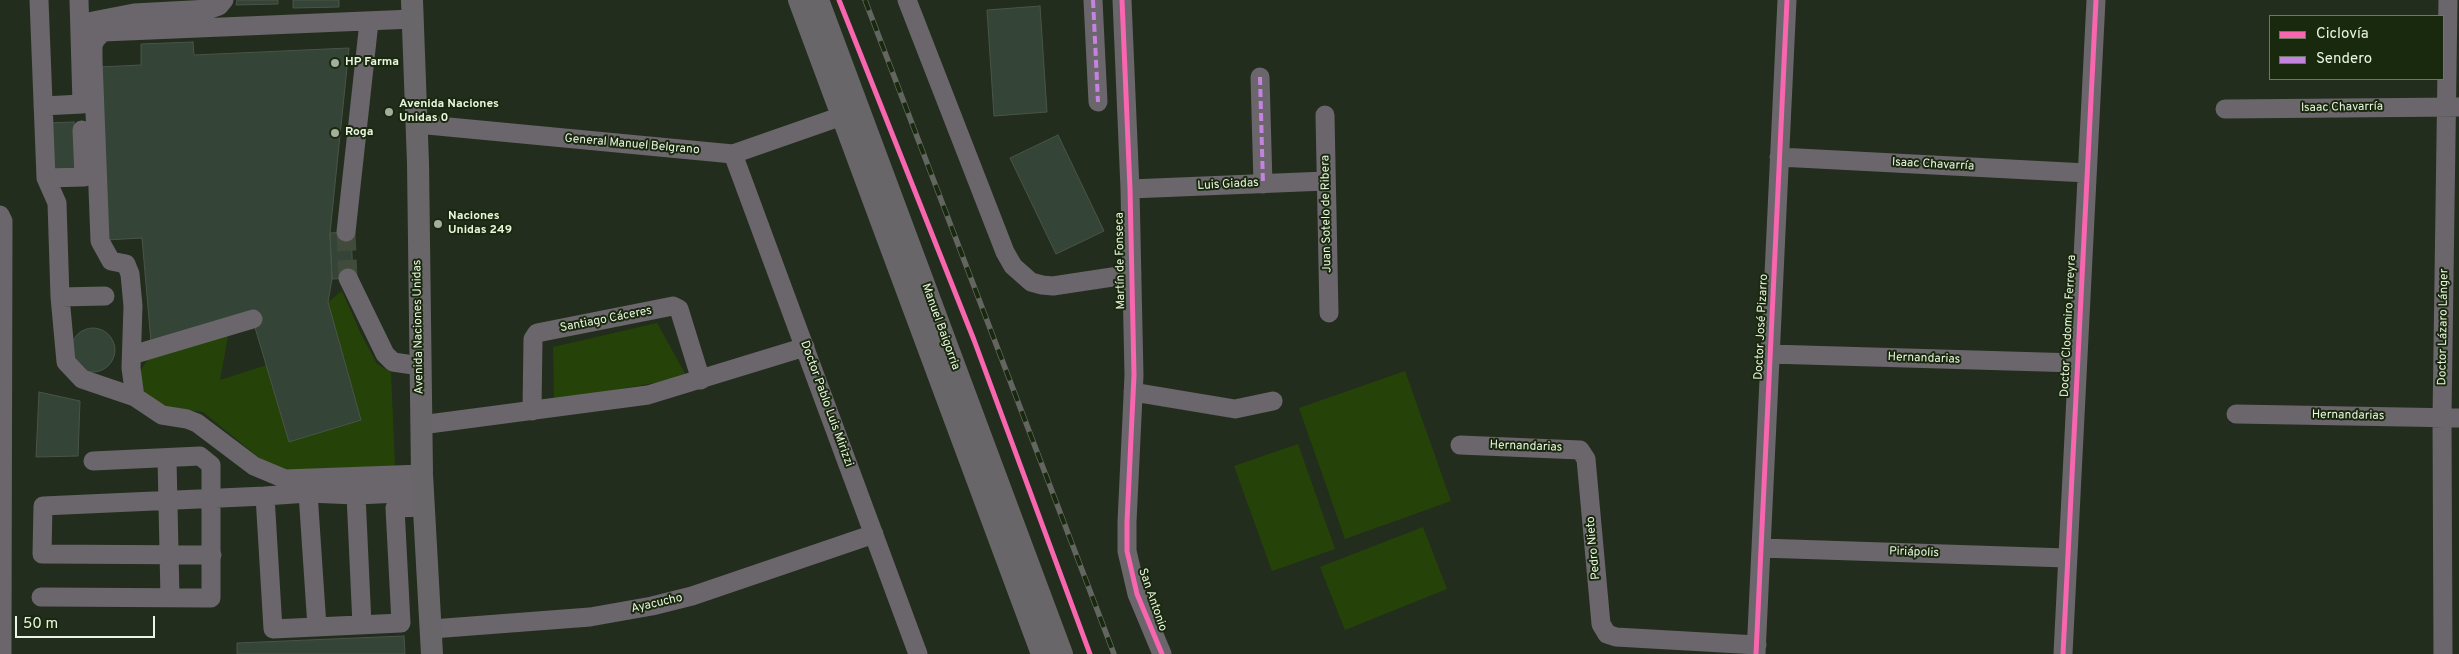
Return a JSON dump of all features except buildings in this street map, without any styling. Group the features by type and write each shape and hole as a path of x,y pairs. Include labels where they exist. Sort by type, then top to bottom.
{"main road":[{"name":"Manuel Baigorria","path":"799,0 1042,654"},
{"name":"Manuel Baigorria","path":"818,0 1062,654"},
{"name":"Avenida Naciones Unidas","path":"412,10 417,124 423,491 432,654"}],"street":[{"path":"39,0 46,178 58,203 60,298 66,362 82,378 135,397 162,415 187,419 197,423 254,466 286,479 423,491"},
{"path":"46,178 84,176 79,0"},
{"path":"80,26 127,7 175,5 210,9 219,6 224,0"},
{"path":"907,0 1004,252 1013,266 1031,282 1047,286 1132,274"},
{"path":"1093,0 1098,102"},
{"name":"Martín de Fonseca","path":"1122,0 1132,274 1133,392 1127,522"},
{"name":"Doctor José Pizarro","path":"1756,649 1787,0"},
{"name":"Doctor Clodomiro Ferreyra","path":"2063,654 2096,0"},
{"name":"Doctor Lázaro Lánger","path":"2443,654 2451,418 2453,107 2448,0"},
{"path":"135,397 132,355 133,306 130,274 126,264 111,261 100,241 92,45 96,39 103,32 369,22 412,10"},
{"path":"346,232 369,22"},
{"path":"1260,77 1263,184"},
{"path":"43,106 82,104"},
{"name":"Isaac Chavarría","path":"2225,109 2453,107"},
{"name":"General Manuel Belgrano","path":"417,124 733,154 842,116"},
{"name":"Juan Sotelo de Ribera","path":"1325,116 1329,313"},
{"name":"Doctor Pablo Luis Mirizzi","path":"733,154 918,654"},
{"name":"Isaac Chavarría","path":"1780,156 2087,174"},
{"name":"Luis Giadas","path":"1130,190 1326,181"},
{"path":"0,215 3,221 0,561 2,654"},
{"path":"348,278 385,354 393,362 420,366"},
{"path":"60,298 104,296"},
{"name":"Santiago Cáceres","path":"532,411 533,339 537,334 673,306 679,309 701,380"},
{"path":"132,355 253,319"},
{"path":"421,425 625,399 667,390 805,347"},
{"name":"Hernandarias","path":"1770,354 2077,363"},
{"path":"1133,392 1235,409 1273,401"},
{"name":"Hernandarias","path":"2236,414 2451,418"},
{"name":"Hernandarias","path":"1460,445 1574,449 1580,450 1586,459"},
{"path":"42,598 211,598 211,466 200,456 93,461"},
{"path":"167,458 170,598"},
{"name":"Pedro Nieto","path":"1586,459 1601,624 1607,634 1616,637 1756,649"},
{"path":"212,555 42,554 43,506 308,493 356,495 423,491"},
{"path":"265,496 273,630 401,623 395,508 423,491"},
{"path":"308,493 317,627"},
{"path":"356,495 362,625"},
{"name":"San Antonio","path":"1127,522 1131,572 1137,594 1162,654"},
{"name":"Ayacucho","path":"432,628 590,617 652,606 692,596 874,534"},
{"name":"Piriápolis","path":"1761,548 2067,558"}],"green space":[{"path":"342,291 377,364 391,372 395,466 285,470 263,461 203,412 167,407 148,396 142,388 140,371 149,358 229,331 220,380 267,365 289,442 361,420 328,302"},
{"path":"657,323 687,377 554,401 553,347"},
{"path":"1405,371 1451,501 1345,539 1299,408"},
{"path":"1298,444 1335,549 1272,571 1234,466"},
{"path":"1423,527 1447,589 1345,630 1320,567"}],"tunnel":[{"path":"346,232 348,278"}],"railway":[{"path":"865,0 1114,654"}],"marked path":[{"path":"1093,0 1098,102"},
{"path":"1260,77 1263,184"}],"cycle path":[{"path":"839,0 974,340 1090,654"},
{"path":"1122,0 1130,189 1134,375 1127,551 1137,594 1162,654"},
{"path":"1756,654 1787,0"},
{"path":"2063,654 2096,0"}],"place":[{"name":"HP Farma","path":"335,63"},
{"name":"Avenida Naciones Unidas 0","path":"389,112"},
{"name":"Roga","path":"335,133"},
{"name":"Naciones Unidas 249","path":"438,224"}]}
